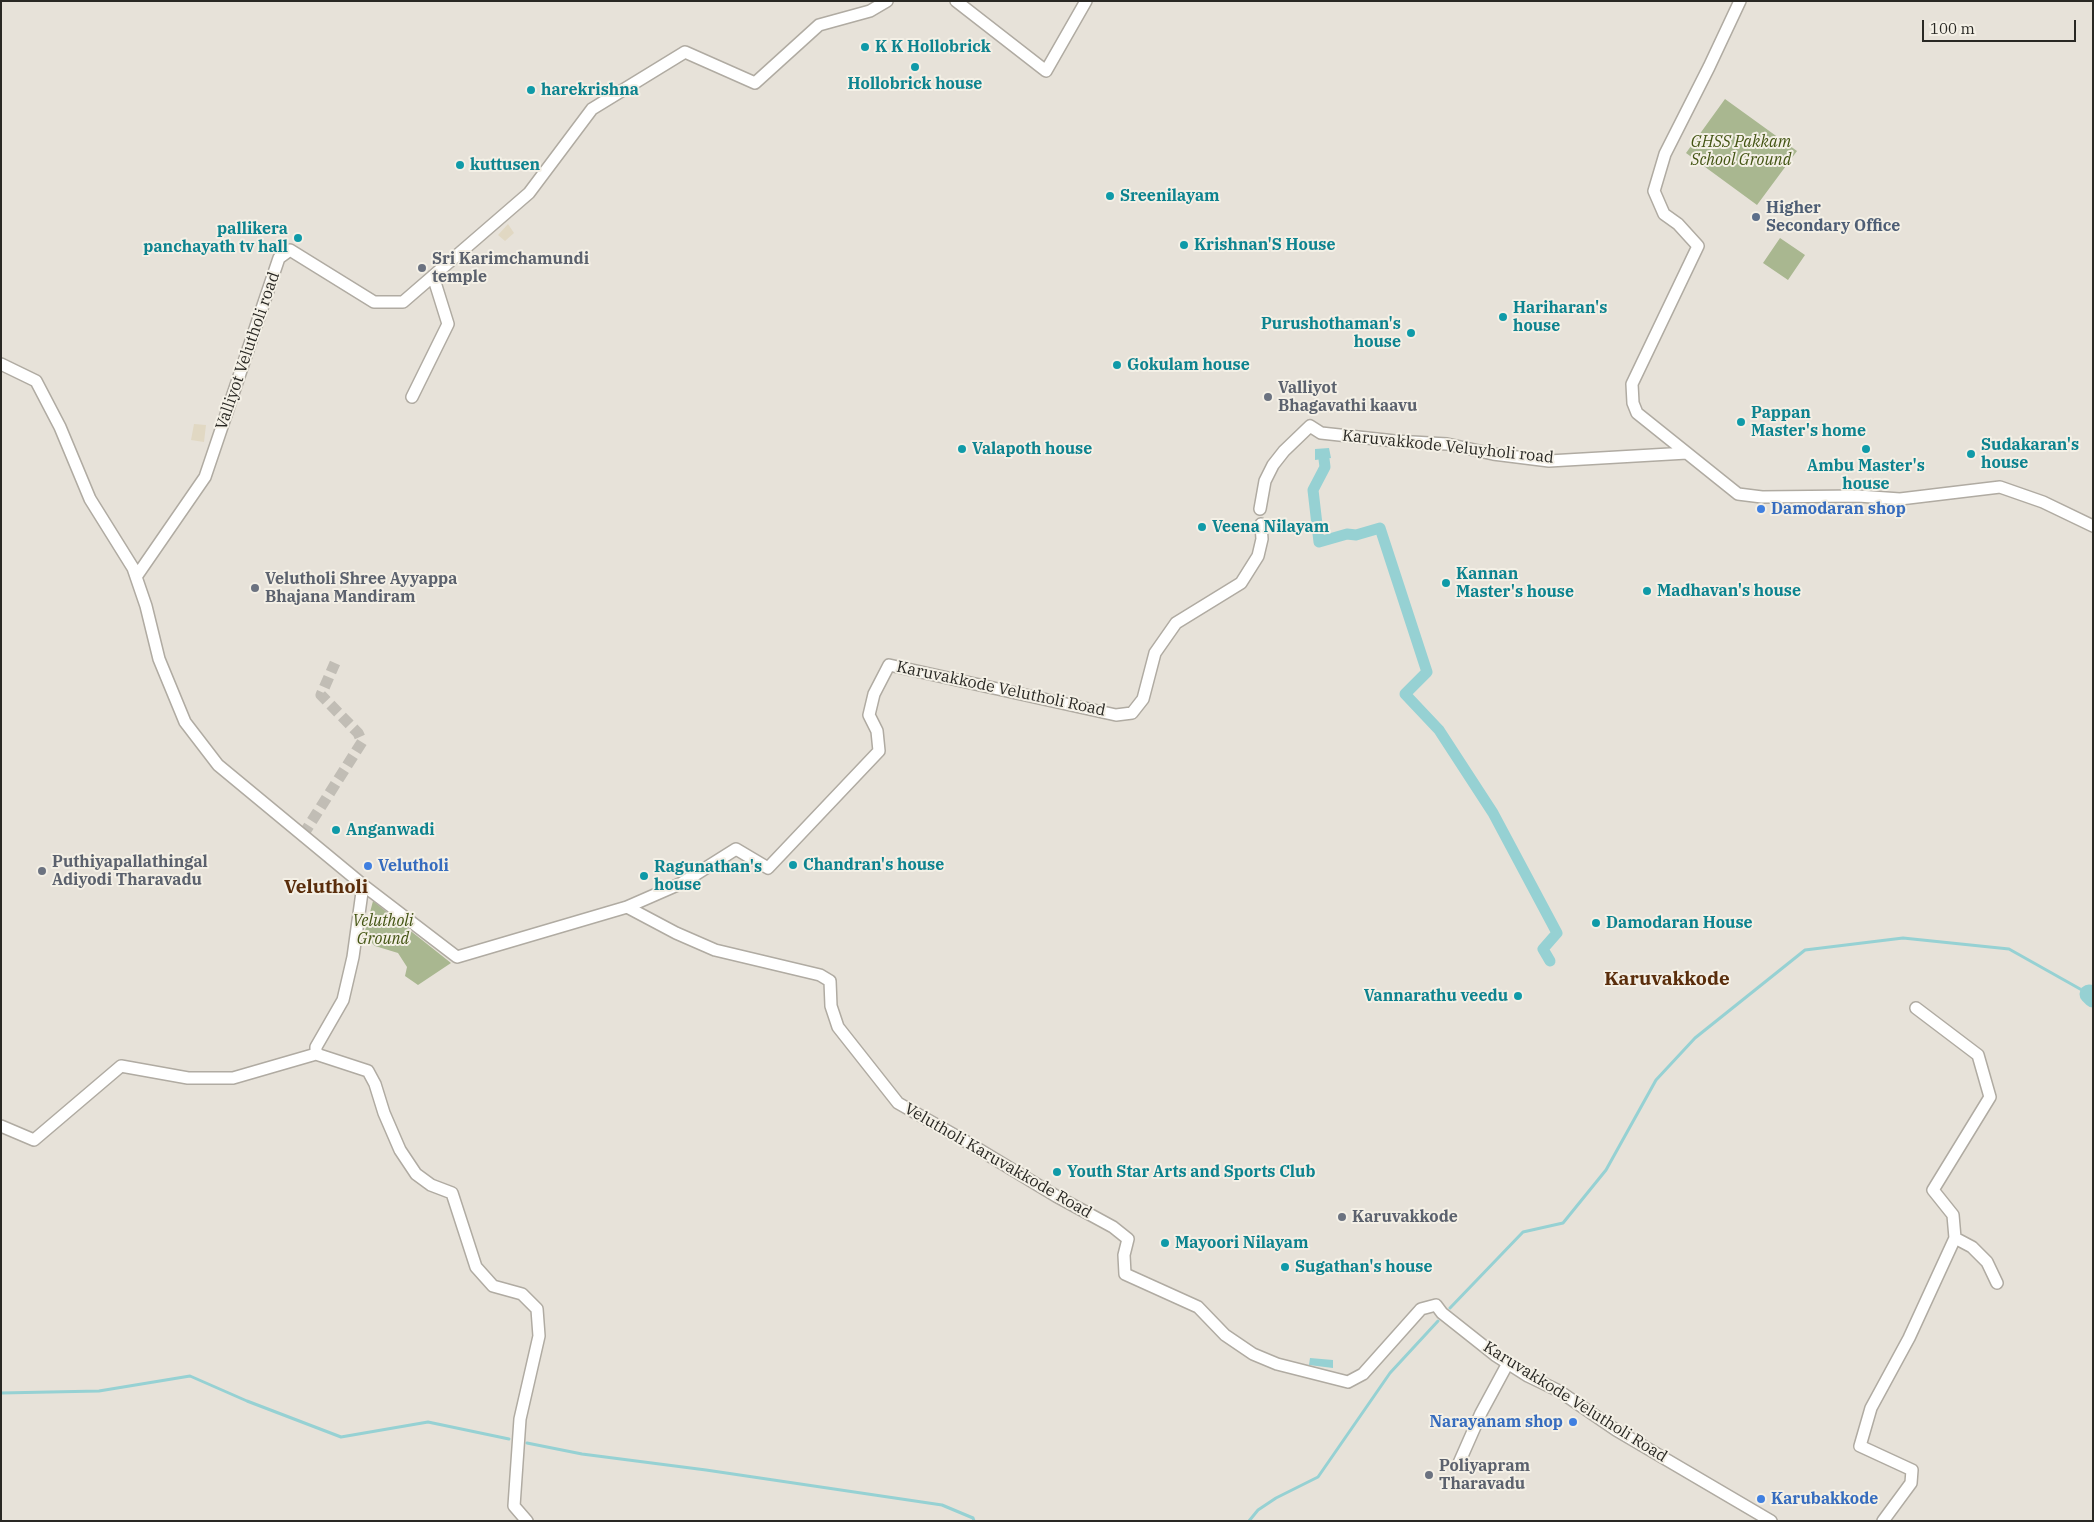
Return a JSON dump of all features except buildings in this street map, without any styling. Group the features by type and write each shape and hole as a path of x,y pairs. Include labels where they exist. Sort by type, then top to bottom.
{"street":[{"name":"Valliyot Velutholi road","path":"136,577 205,477 279,258 290,250 374,302 403,302 529,193 592,109 686,52 755,83 819,25 870,11 887,1"},
{"path":"956,1 1046,70 1086,1"},
{"path":"1740,1 1665,154 1654,191 1664,214 1678,224 1698,246 1632,384 1633,404 1637,413 1738,494 1762,498 1858,496 1900,499 2000,487 2043,502 2093,526"},
{"path":"412,397 448,324 433,276"},
{"path":"1,364 36,381 60,427 90,499 133,568 160,659 185,722 218,765 362,884 353,957 343,1000 316,1047 316,1054"},
{"name":"Karuvakkode Veluyholi road","path":"1260,509 1265,481 1273,465 1284,451 1310,426 1321,433 1395,441 1447,444 1493,454 1549,460 1687,453"},
{"name":"Karuvakkode Velutholi Road","path":"362,884 457,957 627,906 682,883 736,849 768,868 879,750 877,731 869,715 874,694 890,664 1116,715 1132,713 1143,699 1155,654 1176,623 1240,584 1258,556 1262,539 1261,524"},
{"name":"Velutholi Karuvakkode Road","path":"627,906 676,933 715,950 820,975 830,981 831,1006 838,1027 898,1103 1056,1196 1113,1227 1128,1239 1124,1255 1125,1274 1198,1307 1225,1335 1253,1354 1296,1369 1348,1382"},
{"path":"1882,1521 1911,1483 1912,1470 1860,1446 1871,1408 1909,1338 1955,1238 1952,1215 1933,1190 1990,1097 1978,1055 1916,1008"},
{"path":"1,1126 34,1140 121,1066 188,1078 233,1078 316,1054 368,1071 375,1084 384,1113 400,1150 416,1174 431,1185 452,1193 476,1268 493,1286 522,1294 537,1308 539,1336 520,1419 514,1506 527,1521"},
{"path":"1955,1238 1972,1247 1987,1262 1997,1283"},
{"name":"Karuvakkode Velutholi Road","path":"1348,1382 1364,1374 1421,1309 1436,1305 1442,1313 1528,1376 1558,1391 1616,1430 1771,1521"},
{"path":"1459,1463 1481,1413 1508,1363"}],"shaded area":[{"path":"508,224 514,233 505,241 498,235"},
{"path":"194,424 206,425 204,442 191,440"}],"green space":[{"name":"GHSS Pakkam School Ground","path":"1725,99 1797,151 1757,205 1686,153"},
{"path":"1780,238 1805,255 1788,280 1763,263"},
{"name":"Velutholi Ground","path":"373,901 451,963 418,985 405,976 407,967 398,953 375,946 364,935"}],"water":[{"path":"1329,448 1331,458 1315,460 1315,449"},
{"path":"1310,1358 1333,1360 1333,1368 1309,1365"}],"waterway":[{"path":"1324,459 1325,467 1313,490 1319,542 1347,534 1356,535 1380,528 1427,672 1405,694 1439,730 1493,813 1557,933 1543,949 1550,961"},
{"path":"1450,1308 1523,1232 1563,1223 1606,1170 1656,1080 1695,1038 1805,950 1903,938 2009,949 2089,994"},
{"path":"2089,994 2093,998"},
{"path":"1249,1521 1258,1510 1276,1498 1318,1477 1390,1373 1438,1321"},
{"path":"1,1393 99,1391 190,1376 247,1401 341,1437 428,1422 509,1439"},
{"path":"527,1443 582,1454 706,1470 942,1505 973,1518 974,1521"}],"tunnel":[{"path":"303,835 362,742 358,733 321,695 335,663"}],"place":[{"name":"K K Hollobrick","path":"865,47"},
{"name":"Hollobrick house","path":"915,67"},
{"name":"harekrishna","path":"531,90"},
{"name":"kuttusen","path":"460,165"},
{"name":"Sreenilayam","path":"1110,196"},
{"name":"Higher Secondary Office","path":"1756,217"},
{"name":"pallikera panchayath tv hall","path":"298,238"},
{"name":"Krishnan'S House","path":"1184,245"},
{"name":"Sri Karimchamundi temple","path":"422,268"},
{"name":"Hariharan's house","path":"1503,317"},
{"name":"Purushothaman's house","path":"1411,333"},
{"name":"Gokulam house","path":"1117,365"},
{"name":"Valliyot Bhagavathi kaavu","path":"1268,397"},
{"name":"Pappan Master's home","path":"1741,422"},
{"name":"Valapoth house","path":"962,449"},
{"name":"Ambu Master's house","path":"1866,449"},
{"name":"Sudakaran's house","path":"1971,454"},
{"name":"Damodaran shop","path":"1761,509"},
{"name":"Veena Nilayam","path":"1202,527"},
{"name":"Kannan Master's house","path":"1446,583"},
{"name":"Velutholi Shree Ayyappa Bhajana Mandiram","path":"255,588"},
{"name":"Madhavan's house","path":"1647,591"},
{"name":"Anganwadi","path":"336,830"},
{"name":"Chandran's house","path":"793,865"},
{"name":"Velutholi","path":"368,866"},
{"name":"Puthiyapallathingal Adiyodi Tharavadu","path":"42,871"},
{"name":"Ragunathan's house","path":"644,876"},
{"name":"Damodaran House","path":"1596,923"},
{"name":"Vannarathu veedu","path":"1518,996"},
{"name":"Youth Star Arts and Sports Club","path":"1057,1172"},
{"name":"Karuvakkode","path":"1342,1217"},
{"name":"Mayoori Nilayam","path":"1165,1243"},
{"name":"Sugathan's house","path":"1285,1267"},
{"name":"Narayanam shop","path":"1573,1422"},
{"name":"Poliyapram Tharavadu","path":"1429,1475"},
{"name":"Karubakkode","path":"1761,1499"}],"district":[{"name":"Velutholi","path":"326,888"},
{"name":"Karuvakkode","path":"1667,980"}]}
